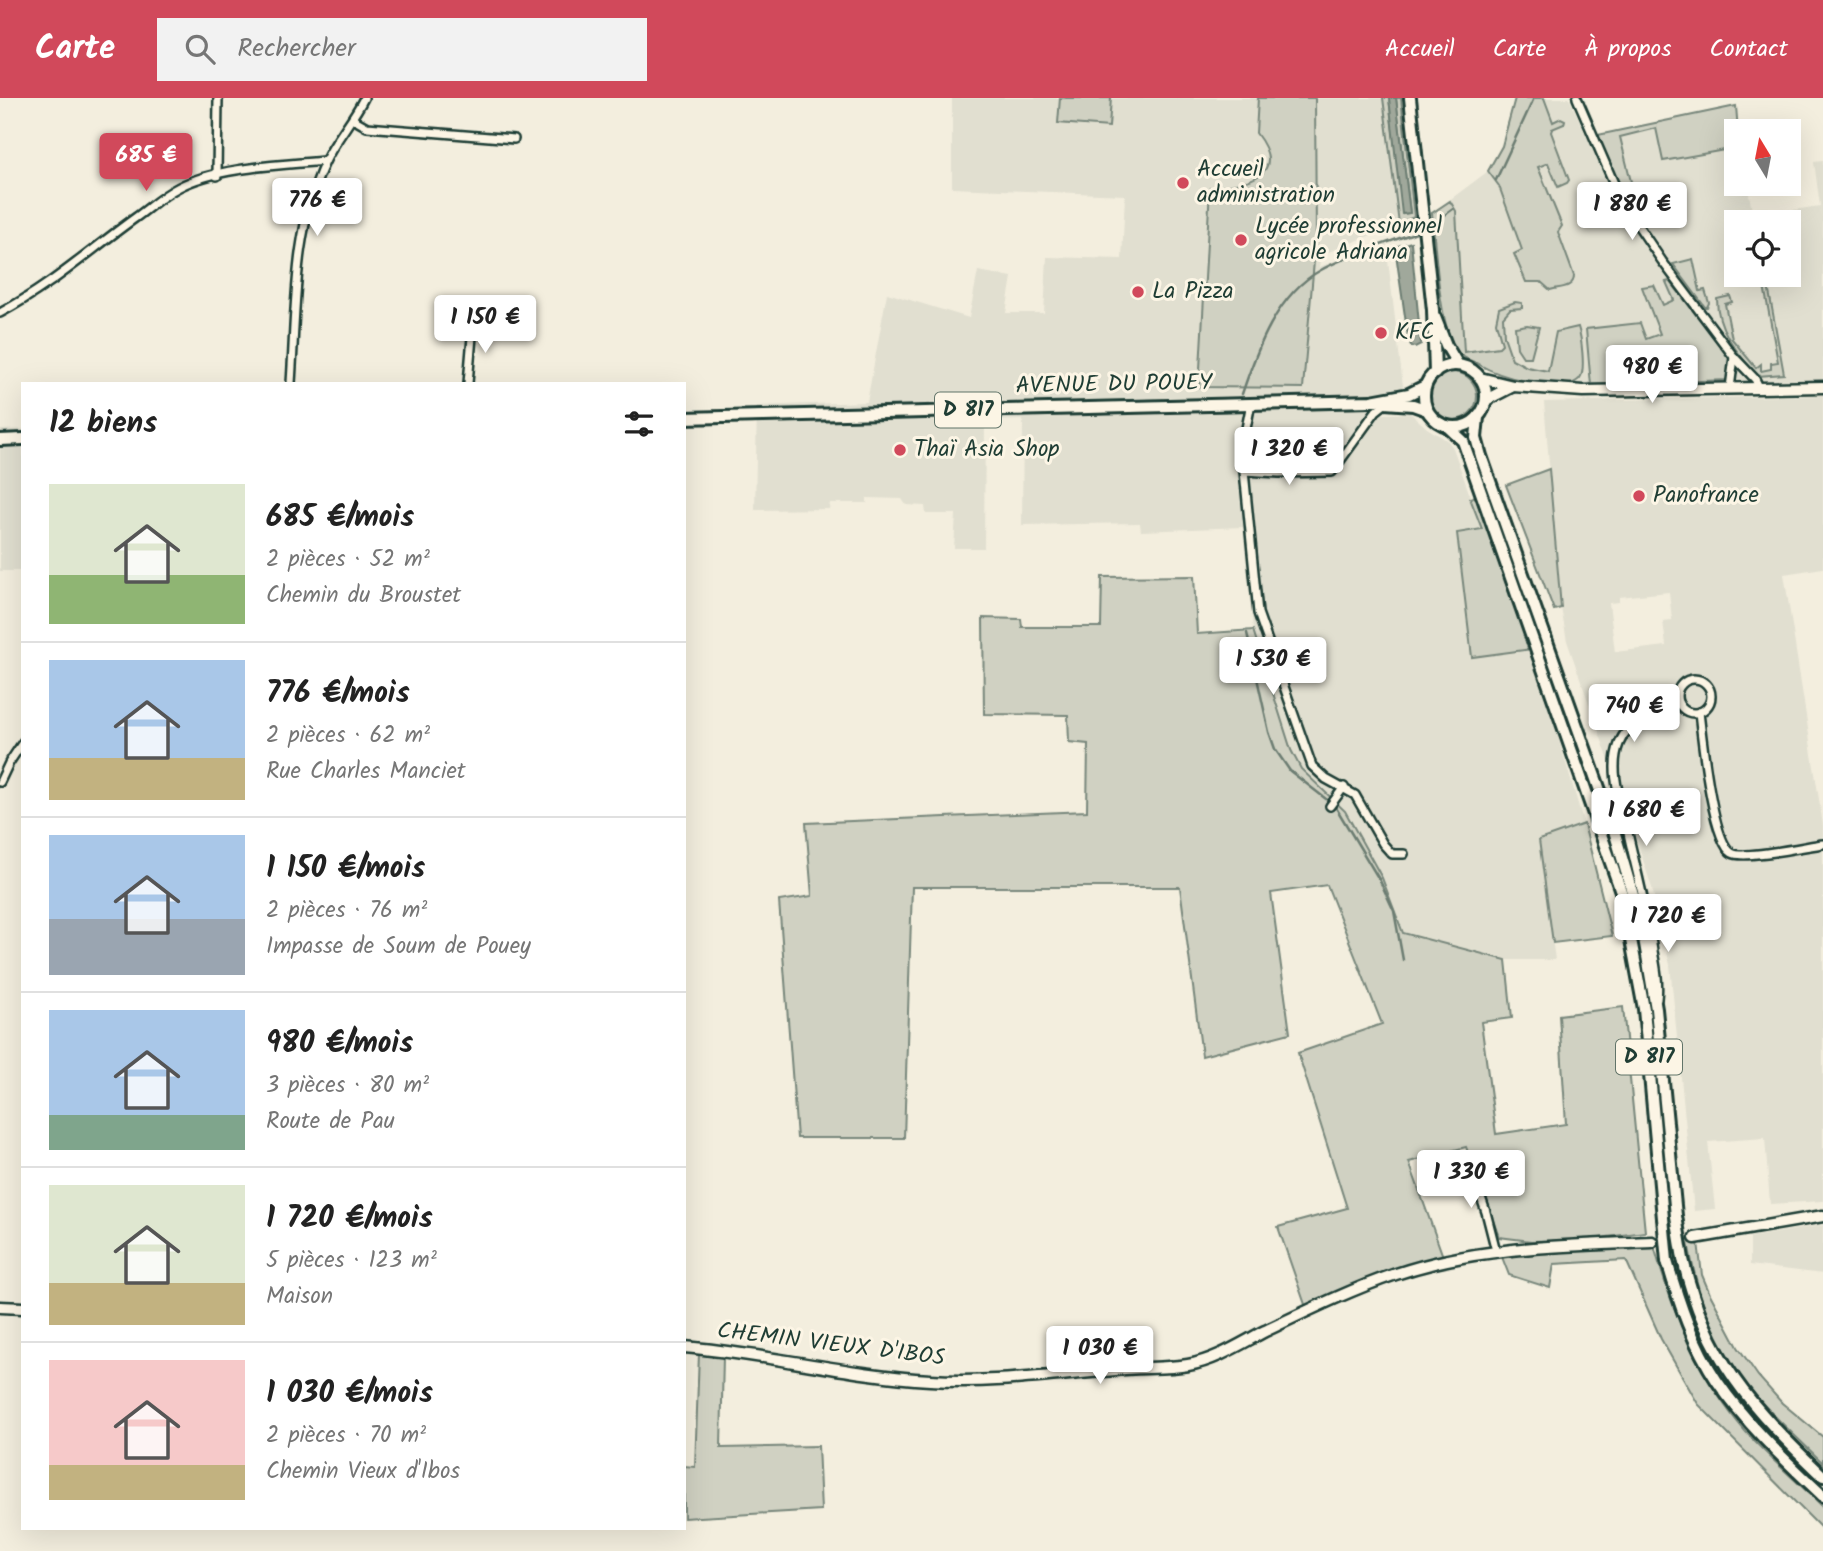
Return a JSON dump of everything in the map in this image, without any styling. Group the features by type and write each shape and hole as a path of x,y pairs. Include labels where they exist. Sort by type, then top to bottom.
{"main road":[{"path":"1410,98 1433,310 1434,373"},
{"path":"1433,310 1446,345 1458,365"},
{"path":"1458,365 1474,372 1480,378 1486,400 1478,417 1464,426 1447,426 1432,417 1427,410 1424,402 1425,386 1434,373 1458,365"},
{"name":"D 817","path":"1371,401 1409,394 1425,386"},
{"name":"D 817","path":"1251,403 1371,401 1413,405 1427,410"},
{"name":"AVENUE DU POUEY","path":"686,418 1251,403"},
{"name":"D 817","path":"1478,417 1476,438 1481,456 1613,827 1642,926 1656,1009 1676,1216 1690,1292 1704,1328 1733,1379 1781,1436 1823,1476"},
{"name":"D 817","path":"1447,426 1462,441 1623,897 1644,1009 1667,1261 1683,1314 1716,1379 1761,1436 1823,1496"},
{"path":"0,440 21,439"}],"street":[{"path":"217,176 218,98"},
{"path":"291,382 299,257 309,209 325,161 365,98"},
{"path":"1577,98 1615,186 1639,227 1661,261 1759,387"},
{"path":"353,119 367,127 514,139"},
{"path":"0,313 35,295 104,240 180,187 263,167 325,161"},
{"path":"468,382 473,325"},
{"path":"1730,388 1734,357"},
{"path":"1480,378 1513,386 1583,391 1823,387"},
{"path":"1486,400 1513,386"},
{"path":"1251,403 1243,439 1244,471 1258,613 1312,766 1326,779 1355,795 1383,844 1392,854 1404,854"},
{"path":"1244,471 1332,472 1376,411 1386,403"},
{"path":"1698,680 1707,686 1710,696 1707,706 1699,712 1687,712 1679,704 1677,693 1683,683 1698,680"},
{"path":"1656,1009 1658,986 1650,928 1620,802 1615,761 1621,739 1636,721 1658,710 1679,704"},
{"path":"1699,712 1713,812 1730,852 1743,856 1823,844"},
{"path":"0,782 21,745"},
{"path":"1332,805 1344,788"},
{"path":"1474,1177 1496,1251"},
{"path":"1695,1238 1823,1216"},
{"name":"CHEMIN VIEUX D'IBOS","path":"686,1347 931,1380 996,1380 1176,1366 1213,1358 1267,1331 1395,1275 1449,1259 1496,1251 1652,1242"},
{"path":"0,1307 21,1308"}],"shaded area":[{"path":"952,98 1383,98 1399,224 1321,255 1319,267 1386,243 1403,386 1401,390 1393,392 1376,392 1377,418 1383,414 1410,413 1448,441 1453,448 1482,529 1457,533 1472,657 1532,649 1584,824 1539,840 1555,960 1506,960 1403,933 1382,878 1317,785 1301,769 1291,750 1253,630 1243,527 1141,531 1140,523 1022,525 1023,420 985,421 984,548 954,548 956,514 926,514 925,506 906,505 902,499 867,498 867,503 830,503 829,509 755,510 757,406 867,402 887,293 969,318 978,271 1012,277 1006,313 1044,313 1047,257 1122,259 1125,195 952,188"},
{"path":"1060,98 1111,98 1109,127 1058,123"},
{"path":"1258,98 1315,98 1316,238 1303,388 1199,387 1210,188 1249,180 1266,169 1268,160 1265,148 1256,133"},
{"path":"1383,98 1389,98 1403,214 1410,213 1396,98 1401,98 1414,217 1399,224"},
{"path":"1389,98 1396,98 1410,213 1402,214"},
{"path":"1515,98 1544,98 1553,122 1561,118 1565,120 1564,124 1551,132 1569,180 1558,187 1548,163 1538,167 1562,226 1558,232 1574,276 1569,285 1550,290 1541,282 1526,282 1514,254 1522,250 1499,186 1488,171 1502,146"},
{"path":"1539,98 1569,98 1587,137 1736,106 1737,119 1724,119 1724,196 1749,196 1752,210 1724,210 1724,287 1801,287 1801,210 1793,210 1820,206 1814,162 1823,161 1823,381 1728,380 1576,385 1535,383 1509,379 1493,373 1459,354 1453,344 1445,321 1432,213 1491,169"},
{"path":"1736,106 1737,119 1724,119 1724,150 1663,161 1656,128 1620,137 1636,202 1641,201 1637,208 1632,207 1617,183 1598,135"},
{"path":"1450,201 1456,211 1464,352 1499,347 1502,344 1496,322 1499,308 1515,302 1522,303 1522,308 1510,309 1503,317 1504,336 1512,359 1527,367 1548,371 1556,332 1578,327 1583,368 1577,381 1570,385 1512,378 1489,370 1459,354 1452,343 1442,309 1432,213"},
{"path":"1411,242 1421,344 1415,347 1411,346 1408,337 1395,247"},
{"path":"1693,259 1700,291 1705,290 1709,303 1707,307 1673,264"},
{"path":"1670,281 1729,358 1728,380 1591,385 1586,329 1640,323 1646,339 1660,334 1642,287 1654,285 1663,305 1674,300 1666,282"},
{"path":"1764,287 1768,287 1784,374 1757,376 1730,341 1721,321 1717,299 1730,296 1732,302 1725,304 1732,339 1756,368 1761,364 1761,371 1771,369 1771,363 1778,362"},
{"path":"1515,327 1539,327 1531,357 1523,357 1517,348"},
{"path":"1453,372 1470,379 1477,396 1470,413 1453,420 1436,413 1429,396 1436,379"},
{"path":"1823,395 1823,568 1784,574 1823,825 1823,1201 1770,1204 1765,1138 1708,1142 1715,1209 1694,1211 1670,965 1652,888 1567,641 1561,608 1544,402","holes":["1669,592 1672,620 1663,621 1666,646 1615,652 1609,603 1619,602 1619,597"]},
{"path":"21,429 21,571 0,571 0,430"},
{"path":"1549,469 1561,608 1554,610 1506,485"},
{"path":"1475,496 1532,649 1472,657 1457,533 1482,529 1470,498"},
{"path":"1194,576 1197,634 1253,630 1291,750 1301,769 1345,811 1382,878 1403,933 1506,960 1512,1018 1481,1022 1496,1134 1566,1124 1559,1015 1623,1007 1645,1232 1584,1240 1531,1241 1499,1237 1466,1147 1409,1162 1446,1265 1394,1280 1309,1316 1278,1227 1347,1208 1298,1053 1382,1024 1327,885 1271,893 1290,1033 1202,1056 1180,887 912,887 904,1138 797,1138 779,901 812,896 806,823 1087,811 1088,744 1069,742 1068,715 984,714 983,618 1021,619 1022,627 1101,627 1102,577"},
{"path":"1584,824 1612,936 1553,943 1539,840"},
{"path":"1823,1225 1823,1274 1750,1265 1750,1237"},
{"path":"1698,1242 1702,1275 1738,1347 1758,1376 1782,1403 1823,1437 1823,1463 1758,1399 1726,1355 1707,1314 1694,1272 1688,1243"},
{"path":"1654,1246 1689,1344 1714,1390 1755,1442 1823,1507 1823,1530 1698,1404 1661,1339 1626,1260 1554,1264 1550,1288 1509,1275 1502,1257 1509,1254"},
{"path":"699,1353 723,1356 721,1448 818,1446 821,1510 686,1518 686,1466 695,1467"}],"waterway":[{"path":"1496,180 1534,98"},
{"path":"1434,223 1453,209"},
{"path":"1242,394 1262,341 1292,293 1306,280 1343,259 1416,232"},
{"path":"1247,633 1275,749 1290,771 1335,806 1380,881 1394,911 1403,960"}],"tunnel":[{"path":"1652,1242 1695,1238"}],"place":[{"name":"Accueil administration","path":"1183,183"},
{"name":"Lycée professionnel agricole Adriana","path":"1241,240"},
{"name":"La Pizza","path":"1138,292"},
{"name":"KFC","path":"1381,333"},
{"name":"Thaï Asia Shop","path":"900,450"},
{"name":"Panofrance","path":"1639,496"}]}
